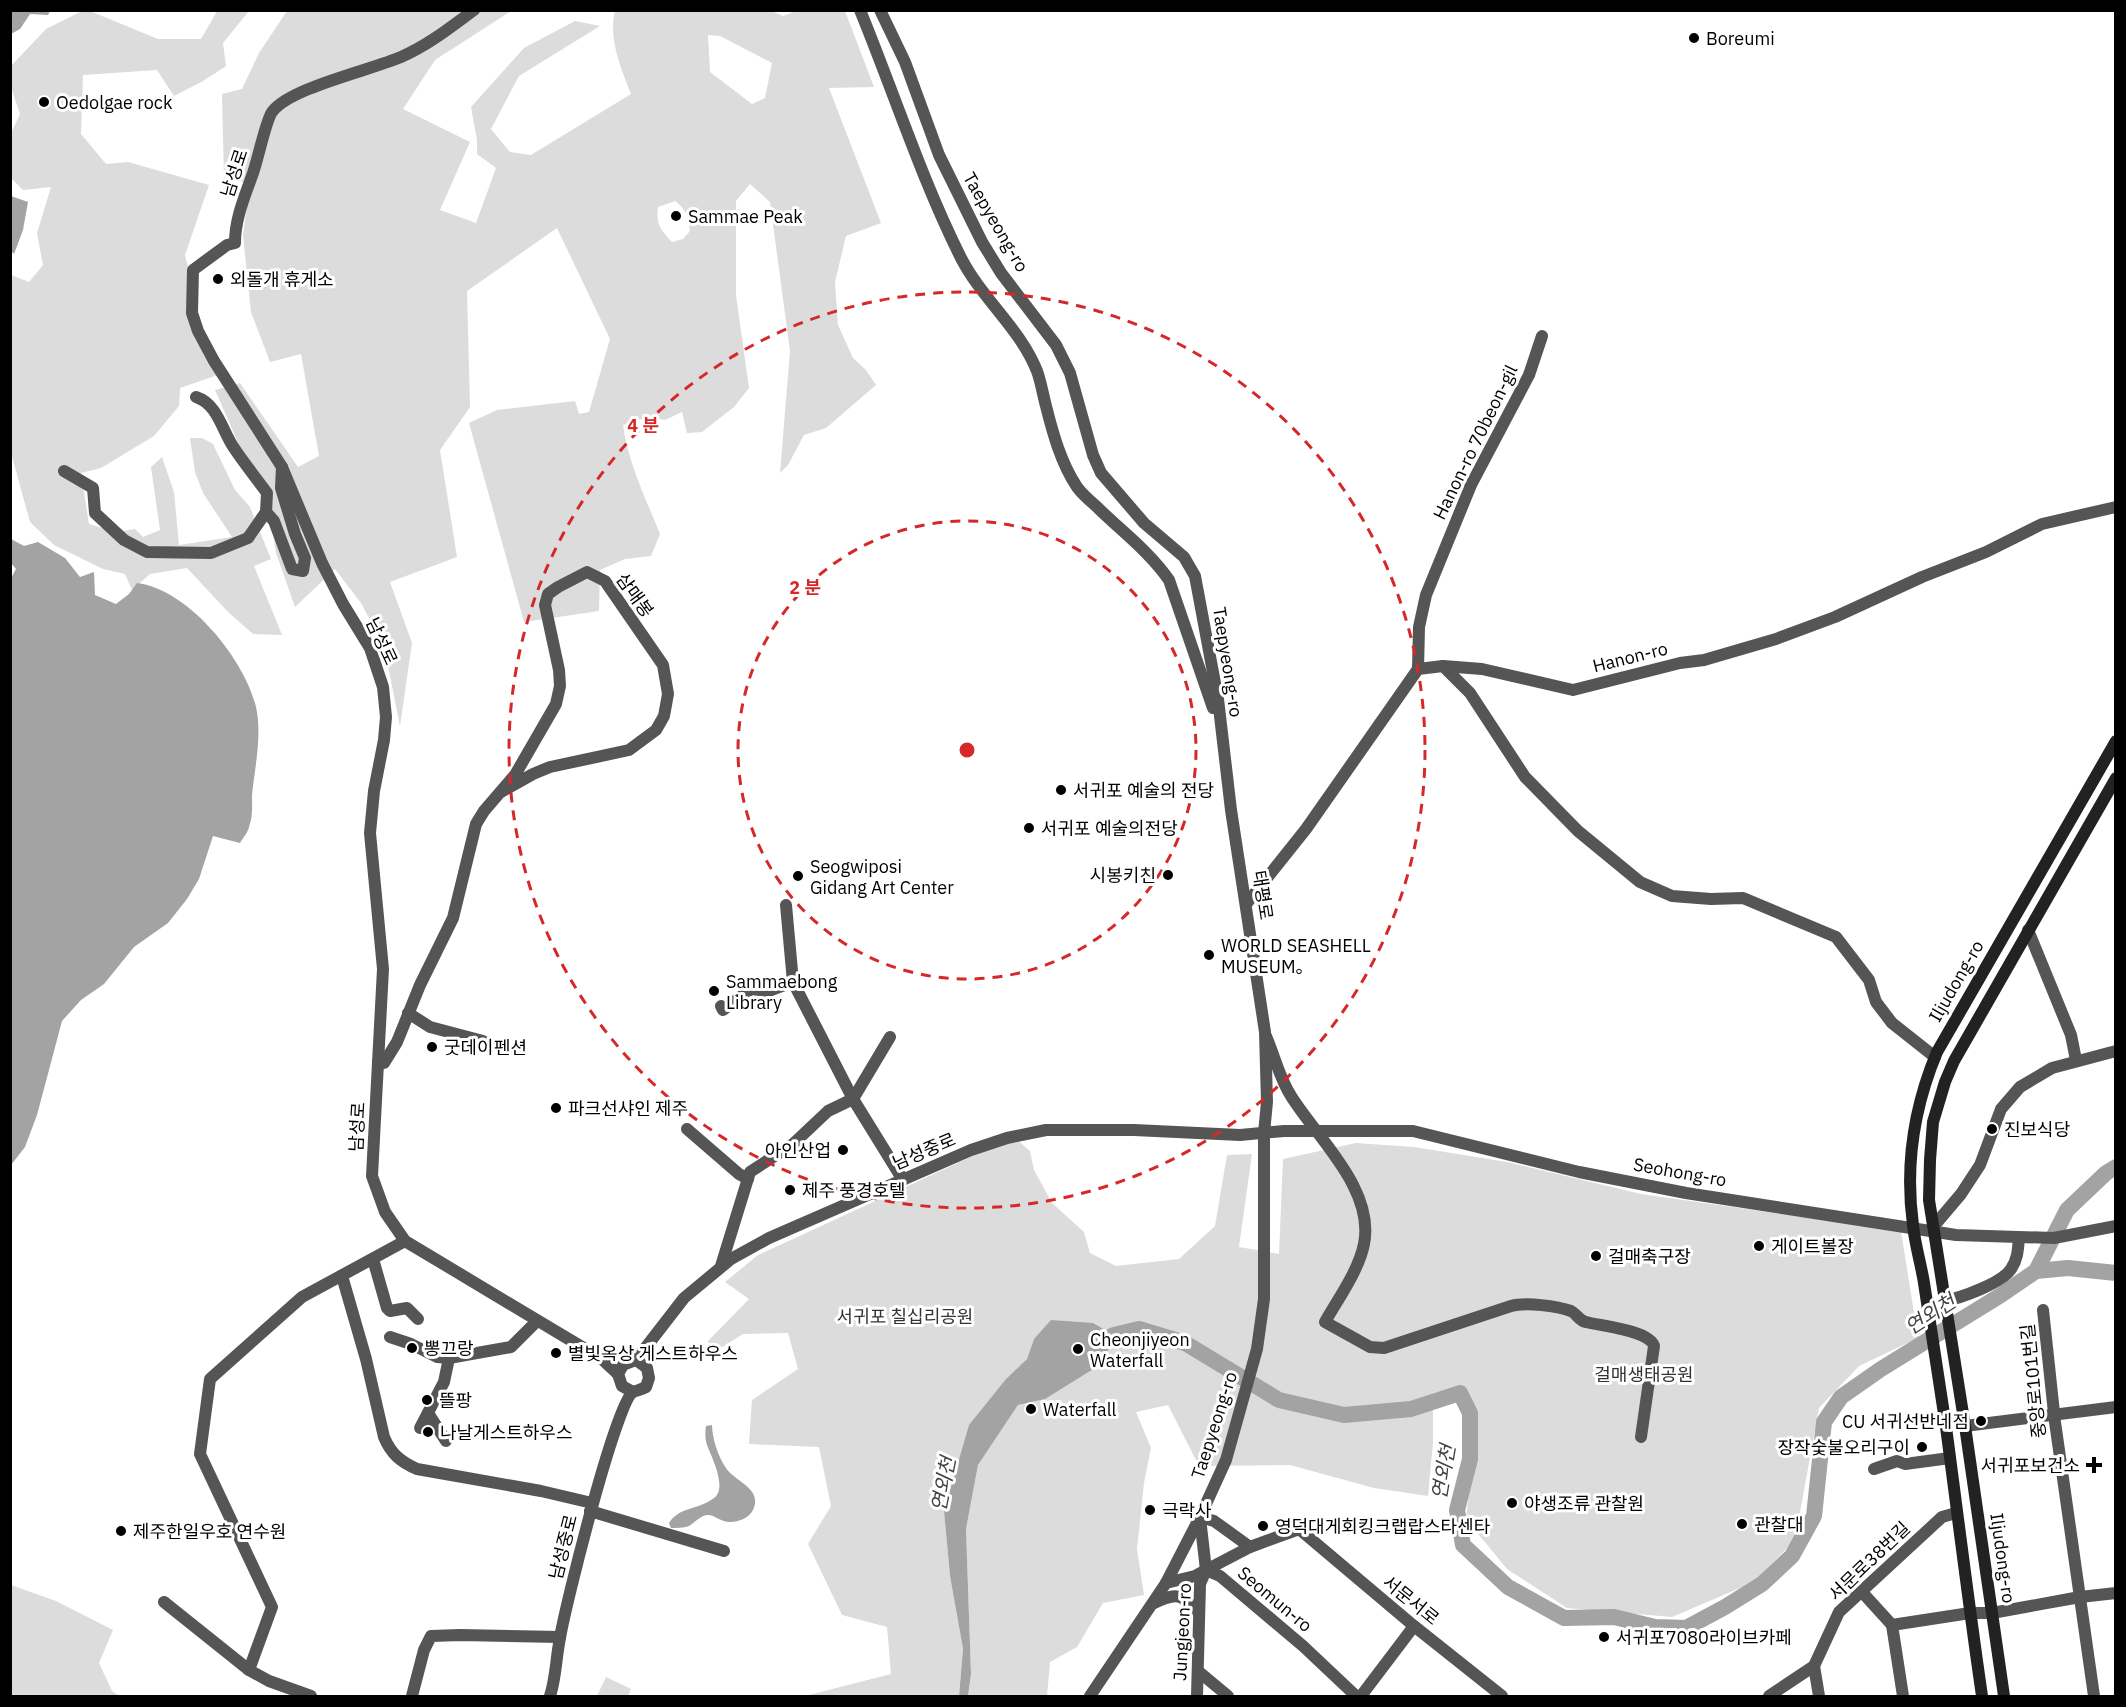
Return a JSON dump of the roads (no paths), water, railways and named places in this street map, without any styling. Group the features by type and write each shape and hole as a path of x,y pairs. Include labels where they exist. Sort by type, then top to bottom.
{"main road":[{"name":"Iljudong-ro","path":"1950,1458 1921,1264 1913,1227 1911,1158 1915,1119 1935,1057 2115,741"},
{"name":"Iljudong-ro","path":"2004,1696 1965,1426 1929,1200 1934,1122 1945,1082 1967,1036 2115,778"},
{"path":"1950,1458 1982,1696"}],"street":[{"name":"남성로","path":"474,10 446,31 404,56 296,94 279,104 270,114 267,122 235,227 235,243 227,244 193,270 192,313 198,331 214,360 282,467 321,563 370,648 380,674 385,703 384,740 374,791 370,833 382,969 372,1176 385,1212 405,1241 620,1369"},
{"name":"Taepyeong-ro","path":"860,10 912,148 962,260 976,284 1024,345 1037,371 1048,415 1064,463 1078,488 1159,564 1169,580 1188,630 1221,734"},
{"name":"Taepyeong-ro","path":"880,10 904,62 939,155 982,242 1001,273 1056,345 1070,373 1093,455 1101,473 1144,523 1184,557 1195,576 1218,699 1221,734"},
{"name":"Hanon-ro 70beon-gil","path":"1418,669 1419,627 1426,595 1471,484 1530,375 1542,336"},
{"path":"64,471 93,488 95,513 124,540 147,552 211,553 248,538 266,512 267,493 233,447 214,410 201,398 196,397"},
{"path":"266,512 274,521 292,569 303,572 306,558 295,534 281,488 282,467"},
{"name":"Hanon-ro","path":"1418,669 1443,666 1482,669 1573,690 1680,663 1704,660 1776,639 1835,617 1922,577 1986,552 2042,524 2115,507"},
{"name":"삼매봉","path":"378,1062 384,1063 391,1052 453,918 476,824 526,756 556,704 560,686 559,670 545,605 548,594 587,572 605,581 663,665 668,694 664,716 656,730 629,750 550,767 501,792"},
{"path":"1443,666 1470,693 1525,777 1578,831 1640,882 1672,896 1712,899 1743,898 1836,937 1869,980 1876,1002 1892,1023 1935,1057"},
{"path":"1247,903 1306,829 1418,669"},
{"name":"태평로","path":"1221,734 1265,1032 1267,1102 1264,1133"},
{"path":"786,905 793,982 853,1099 903,1180"},
{"path":"2028,930 2071,1035 2076,1060"},
{"path":"721,1006 723,1010 751,989 769,991 793,982"},
{"path":"408,1013 430,1027 483,1041"},
{"path":"1265,1032 1275,1057 1278,1073 1292,1097 1344,1170 1360,1199 1365,1215 1365,1231 1360,1256 1325,1322 1370,1347 1384,1348 1511,1306 1526,1304 1573,1312 1581,1321 1634,1332 1649,1338 1654,1346 1641,1437"},
{"path":"721,1266 750,1172 793,1144 828,1111 853,1099 890,1037"},
{"path":"1933,1229 1961,1194 1980,1165 2001,1109 2020,1087 2052,1068 2115,1051"},
{"path":"687,1129 739,1174 748,1179"},
{"name":"남성중로","path":"550,1696 560,1637 591,1507 628,1390 642,1390 648,1383 649,1372 640,1362 649,1345 684,1298 721,1266 769,1238 971,1150 1007,1138 1046,1130 1123,1130 1240,1135 1264,1133"},
{"name":"Seohong-ro","path":"1264,1133 1413,1131 1579,1172 1686,1193 1933,1229 1956,1235 2019,1238 2066,1237 2115,1226"},
{"name":"Taepyeong-ro","path":"1094,1694 1166,1583 1226,1460 1257,1349 1264,1299 1264,1133"},
{"path":"1944,1301 1955,1299 1992,1283 2010,1271 2017,1258 2019,1238"},
{"path":"249,1670 272,1607 200,1454 210,1379 302,1297 405,1241"},
{"path":"373,1259 387,1308 390,1311 406,1308 418,1319"},
{"path":"342,1276 366,1359 384,1437 388,1448 399,1460 417,1469 541,1491 724,1551"},
{"name":"중앙로101번길","path":"2043,1310 2054,1415 2094,1696"},
{"path":"390,1337 437,1357 449,1358 511,1347 537,1321"},
{"path":"420,1428 444,1382 449,1358"},
{"path":"628,1390 619,1383 620,1369 640,1362"},
{"path":"1965,1426 2115,1407"},
{"path":"428,1413 446,1441"},
{"path":"1874,1469 1897,1461 1905,1464 1950,1458"},
{"name":"서문로38번길","path":"1814,1666 1839,1612 1942,1517 1956,1513"},
{"path":"1166,1583 1195,1576 1250,1547 1214,1521 1200,1517 1206,1570"},
{"name":"서문서로","path":"1250,1547 1299,1529 1414,1626 1502,1696"},
{"name":"Jungjeon-ro","path":"1197,1696 1200,1584 1206,1570"},
{"name":"Seomun-ro","path":"1206,1570 1220,1576 1287,1632 1356,1696"},
{"path":"1862,1592 1892,1625 1903,1696"},
{"path":"1892,1625 1970,1613 1992,1613 2115,1593"},
{"path":"1153,1603 1170,1595 1178,1595 1188,1600 1199,1613"},
{"path":"164,1602 249,1670 269,1681 311,1696"},
{"path":"1361,1696 1414,1626"},
{"path":"412,1696 424,1650 431,1636 560,1637"},
{"path":"1768,1696 1814,1666 1819,1696"},
{"path":"1198,1671 1228,1696"}],"waterway":[{"path":"2036,1271 2067,1210 2106,1173 2116,1167"},
{"name":"연외천","path":"1093,1345 1114,1335 1139,1329 1185,1343 1279,1400 1344,1415 1411,1409 1460,1393 1470,1413 1470,1459 1457,1510 1463,1545 1508,1587 1564,1618 1614,1617 1655,1627 1686,1628 1762,1584 1792,1556 1814,1516 1824,1422 1841,1397 1881,1369 2036,1271 2068,1268 2116,1273"}],"place":[{"name":"Boreumi","path":"1694,38"},
{"name":"Oedolgae rock","path":"44,102"},
{"name":"Sammae Peak","path":"676,216"},
{"name":"외돌개 휴게소","path":"218,279"},
{"name":"서귀포 예술의 전당","path":"1061,790"},
{"name":"서귀포 예술의전당","path":"1029,828"},
{"name":"시봉키친","path":"1168,875"},
{"name":"Seogwiposi Gidang Art Center","path":"798,876"},
{"name":"WORLD SEASHELL MUSEUM。","path":"1209,955"},
{"name":"Sammaebong Library","path":"714,991"},
{"name":"굿데이펜션","path":"432,1047"},
{"name":"파크선샤인 제주","path":"556,1108"},
{"name":"진보식당","path":"1992,1129"},
{"name":"아인산업","path":"843,1150"},
{"name":"제주 풍경호텔","path":"790,1190"},
{"name":"게이트볼장","path":"1759,1246"},
{"name":"걸매축구장","path":"1596,1256"},
{"name":"뽕끄랑","path":"412,1348"},
{"name":"Cheonjiyeon Waterfall","path":"1078,1349"},
{"name":"별빛옥상 게스트하우스","path":"556,1353"},
{"name":"뜰팡","path":"427,1400"},
{"name":"Waterfall","path":"1031,1409"},
{"name":"CU 서귀선반네점","path":"1981,1421"},
{"name":"나날게스트하우스","path":"428,1432"},
{"name":"장작숯불오리구이","path":"1922,1447"},
{"name":"서귀포보건소","path":"2094,1465"},
{"name":"야생조류 관찰원","path":"1512,1503"},
{"name":"극락사","path":"1150,1510"},
{"name":"관찰대","path":"1742,1524"},
{"name":"영덕대게회킹크랩랍스타센타","path":"1263,1526"},
{"name":"제주한일우호 연수원","path":"121,1531"},
{"name":"서귀포7080라이브카페","path":"1604,1637"}],"park label":[{"name":"서귀포 칠십리공원","path":"905,1316"},
{"name":"걸매생태공원","path":"1644,1374"}]}
